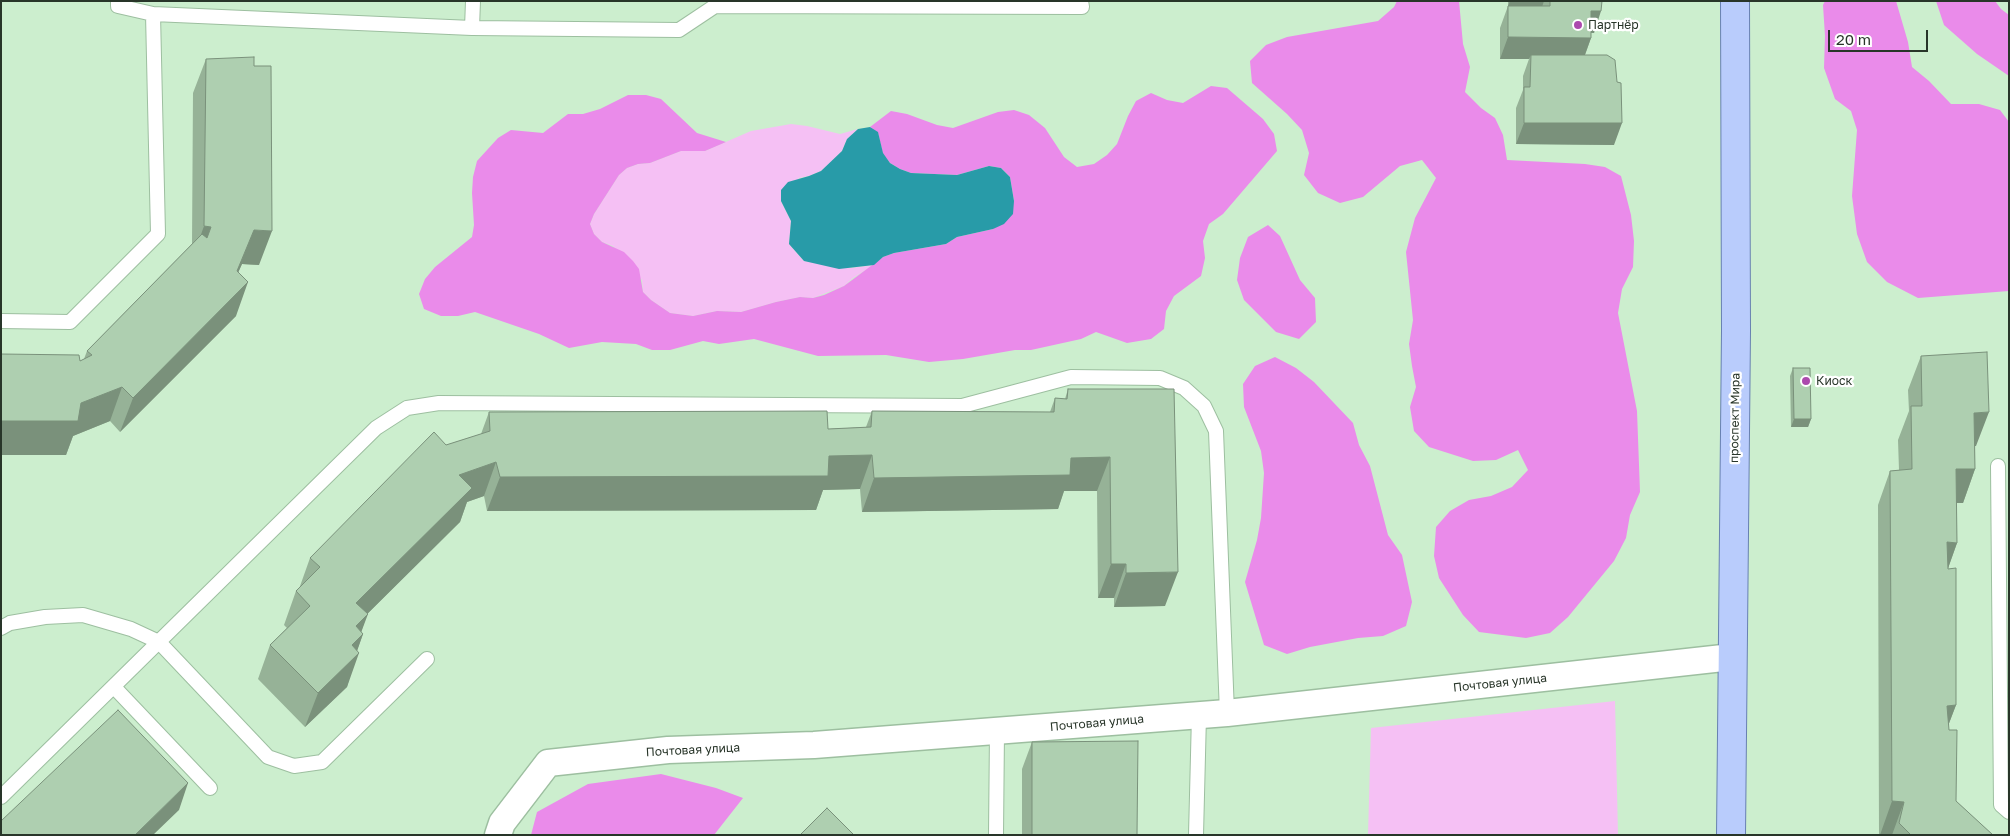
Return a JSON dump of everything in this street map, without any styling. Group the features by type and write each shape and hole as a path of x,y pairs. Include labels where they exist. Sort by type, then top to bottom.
{"main road":[{"name":"проспект Мира","path":"1731,835 1736,340 1735,1"}],"street":[{"name":"Почтовая улица","path":"498,835 502,823 548,763 668,750 814,745 1227,713 1732,657"}],"lane":[{"path":"118,1 118,6 153,14 472,28 679,30 714,6 1082,7 1081,1"},
{"path":"472,1 472,28"},
{"path":"1,321 70,322 158,234 153,14"},
{"path":"1,797 376,428 407,408 439,403 962,406 1071,377 1160,378 1184,388 1204,406 1216,431 1227,713"},
{"path":"1998,466 2003,547 2001,805 2009,812"},
{"path":"1,628 10,623 36,618 83,615 131,629 159,642 268,757 294,766 322,762 427,659"},
{"path":"114,687 210,788"},
{"path":"1196,835 1199,715"},
{"path":"996,835 997,731"}],"shaded area":[{"path":"1397,1 1459,1 1463,44 1470,67 1465,92 1481,108 1495,118 1503,135 1507,160 1585,164 1605,167 1621,176 1631,215 1634,241 1633,267 1622,289 1618,313 1637,411 1640,492 1630,515 1626,538 1614,561 1568,617 1550,633 1526,638 1479,632 1463,615 1439,578 1434,556 1436,527 1450,511 1469,500 1491,496 1512,487 1528,470 1518,450 1496,460 1473,461 1429,447 1414,431 1410,407 1416,387 1409,344 1413,320 1406,252 1415,218 1436,178 1422,160 1400,166 1363,197 1340,203 1318,193 1304,175 1309,153 1302,130 1252,83 1250,61 1266,45 1287,37 1378,21 1394,7"},
{"path":"1825,1 1896,1 1908,42 1912,67 1929,81 1951,104 1979,104 2000,110 2009,122 2009,291 1918,298 1887,282 1867,262 1857,234 1852,196 1857,130 1851,111 1835,99 1824,68 1825,36 1823,5"},
{"path":"1936,1 1995,1 2009,15 2009,76 1977,54 1944,25"},
{"path":"1211,86 1227,88 1263,119 1274,134 1277,151 1223,214 1209,224 1203,241 1205,258 1201,276 1174,296 1166,311 1164,329 1151,339 1127,343 1096,332 1081,339 1031,350 1015,350 963,359 929,362 886,355 818,356 754,339 719,344 703,341 670,350 652,350 636,344 602,342 569,348 539,334 475,312 458,316 441,316 424,309 419,294 425,279 435,267 472,237 474,225 473,177 477,161 498,138 511,130 543,133 568,114 583,114 600,109 628,95 646,95 661,99 697,133 726,142 705,151 681,151 650,163 638,164 627,168 619,175 594,214 590,224 594,234 602,242 624,252 633,261 639,269 643,292 651,300 670,313 693,316 717,311 741,312 800,297 813,298 824,295 844,286 883,257 894,253 946,244 957,237 993,229 1014,201 1010,177 1001,168 989,166 957,175 911,173 900,169 890,163 883,154 878,133 870,127 891,111 953,128 998,112 1014,110 1029,115 1045,128 1064,157 1077,167 1094,164 1107,155 1117,144 1136,101 1151,93 1167,100 1183,103"},
{"path":"791,124 840,134 858,129 847,139 842,151 832,161 821,171 799,178 781,201 791,221 789,244 804,261 850,268 874,265 844,286 813,298 800,297 741,312 717,311 693,316 670,313 643,292 642,280 613,246 602,242 594,234 590,224 594,214 619,175 627,168 638,164 650,163 681,151 705,151 751,131"},
{"path":"1268,225 1280,236 1300,280 1315,298 1316,322 1299,339 1276,332 1244,300 1237,280 1240,258 1248,237"},
{"path":"1275,357 1296,368 1314,382 1353,423 1359,445 1370,466 1388,535 1402,555 1412,602 1406,626 1383,636 1358,638 1310,647 1287,654 1264,645 1245,582 1261,518 1264,473 1261,451 1244,407 1243,384 1255,366"},
{"path":"1615,701 1618,835 1368,835 1371,728"},
{"path":"661,774 716,788 743,798 714,835 531,835 537,812 588,784"}],"water":[{"path":"870,127 878,132 883,153 890,163 911,173 957,175 989,166 1001,168 1010,177 1014,201 1013,214 1004,224 993,229 957,237 946,244 894,253 883,257 874,265 839,269 804,261 789,244 791,221 781,201 781,190 788,182 821,171 842,151 847,139 858,129"}],"building":[{"path":"1550,1 1602,1 1601,11 1591,11 1591,38 1508,37 1508,6 1550,6"},
{"path":"1531,55 1607,55 1615,60 1617,82 1621,83 1622,123 1524,123 1524,87 1530,87"},
{"path":"254,57 254,66 271,66 272,231 254,230 237,271 248,282 133,398 122,387 81,403 78,421 1,421 1,354 79,355 80,361 92,355 87,351 202,234 207,238 211,227 204,226 206,59"},
{"path":"1987,352 1989,412 1974,413 1975,469 1956,469 1957,543 1947,542 1948,569 1956,568 1956,705 1947,706 1949,730 1957,730 1956,801 1993,835 1911,835 1899,823 1904,802 1892,801 1890,471 1912,469 1911,406 1922,406 1921,356"},
{"path":"1793,368 1810,368 1811,419 1794,419"},
{"path":"1068,389 1174,389 1178,572 1126,573 1126,564 1111,564 1110,457 1071,458 1070,475 874,478 872,455 829,456 828,476 500,477 496,462 459,475 472,488 356,603 368,614 356,626 363,634 352,645 359,653 318,693 270,645 310,606 296,591 320,567 310,558 434,432 446,445 490,431 489,412 827,411 828,429 871,427 872,411 1054,412 1055,398 1067,399"},
{"path":"118,710 188,783 135,835 1,835 1,821"},
{"path":"1138,741 1137,835 1032,835 1032,742"},
{"path":"827,808 853,835 800,835"}],"place":[{"name":"Партнёр","path":"1578,25"},
{"name":"Киоск","path":"1806,381"}]}
